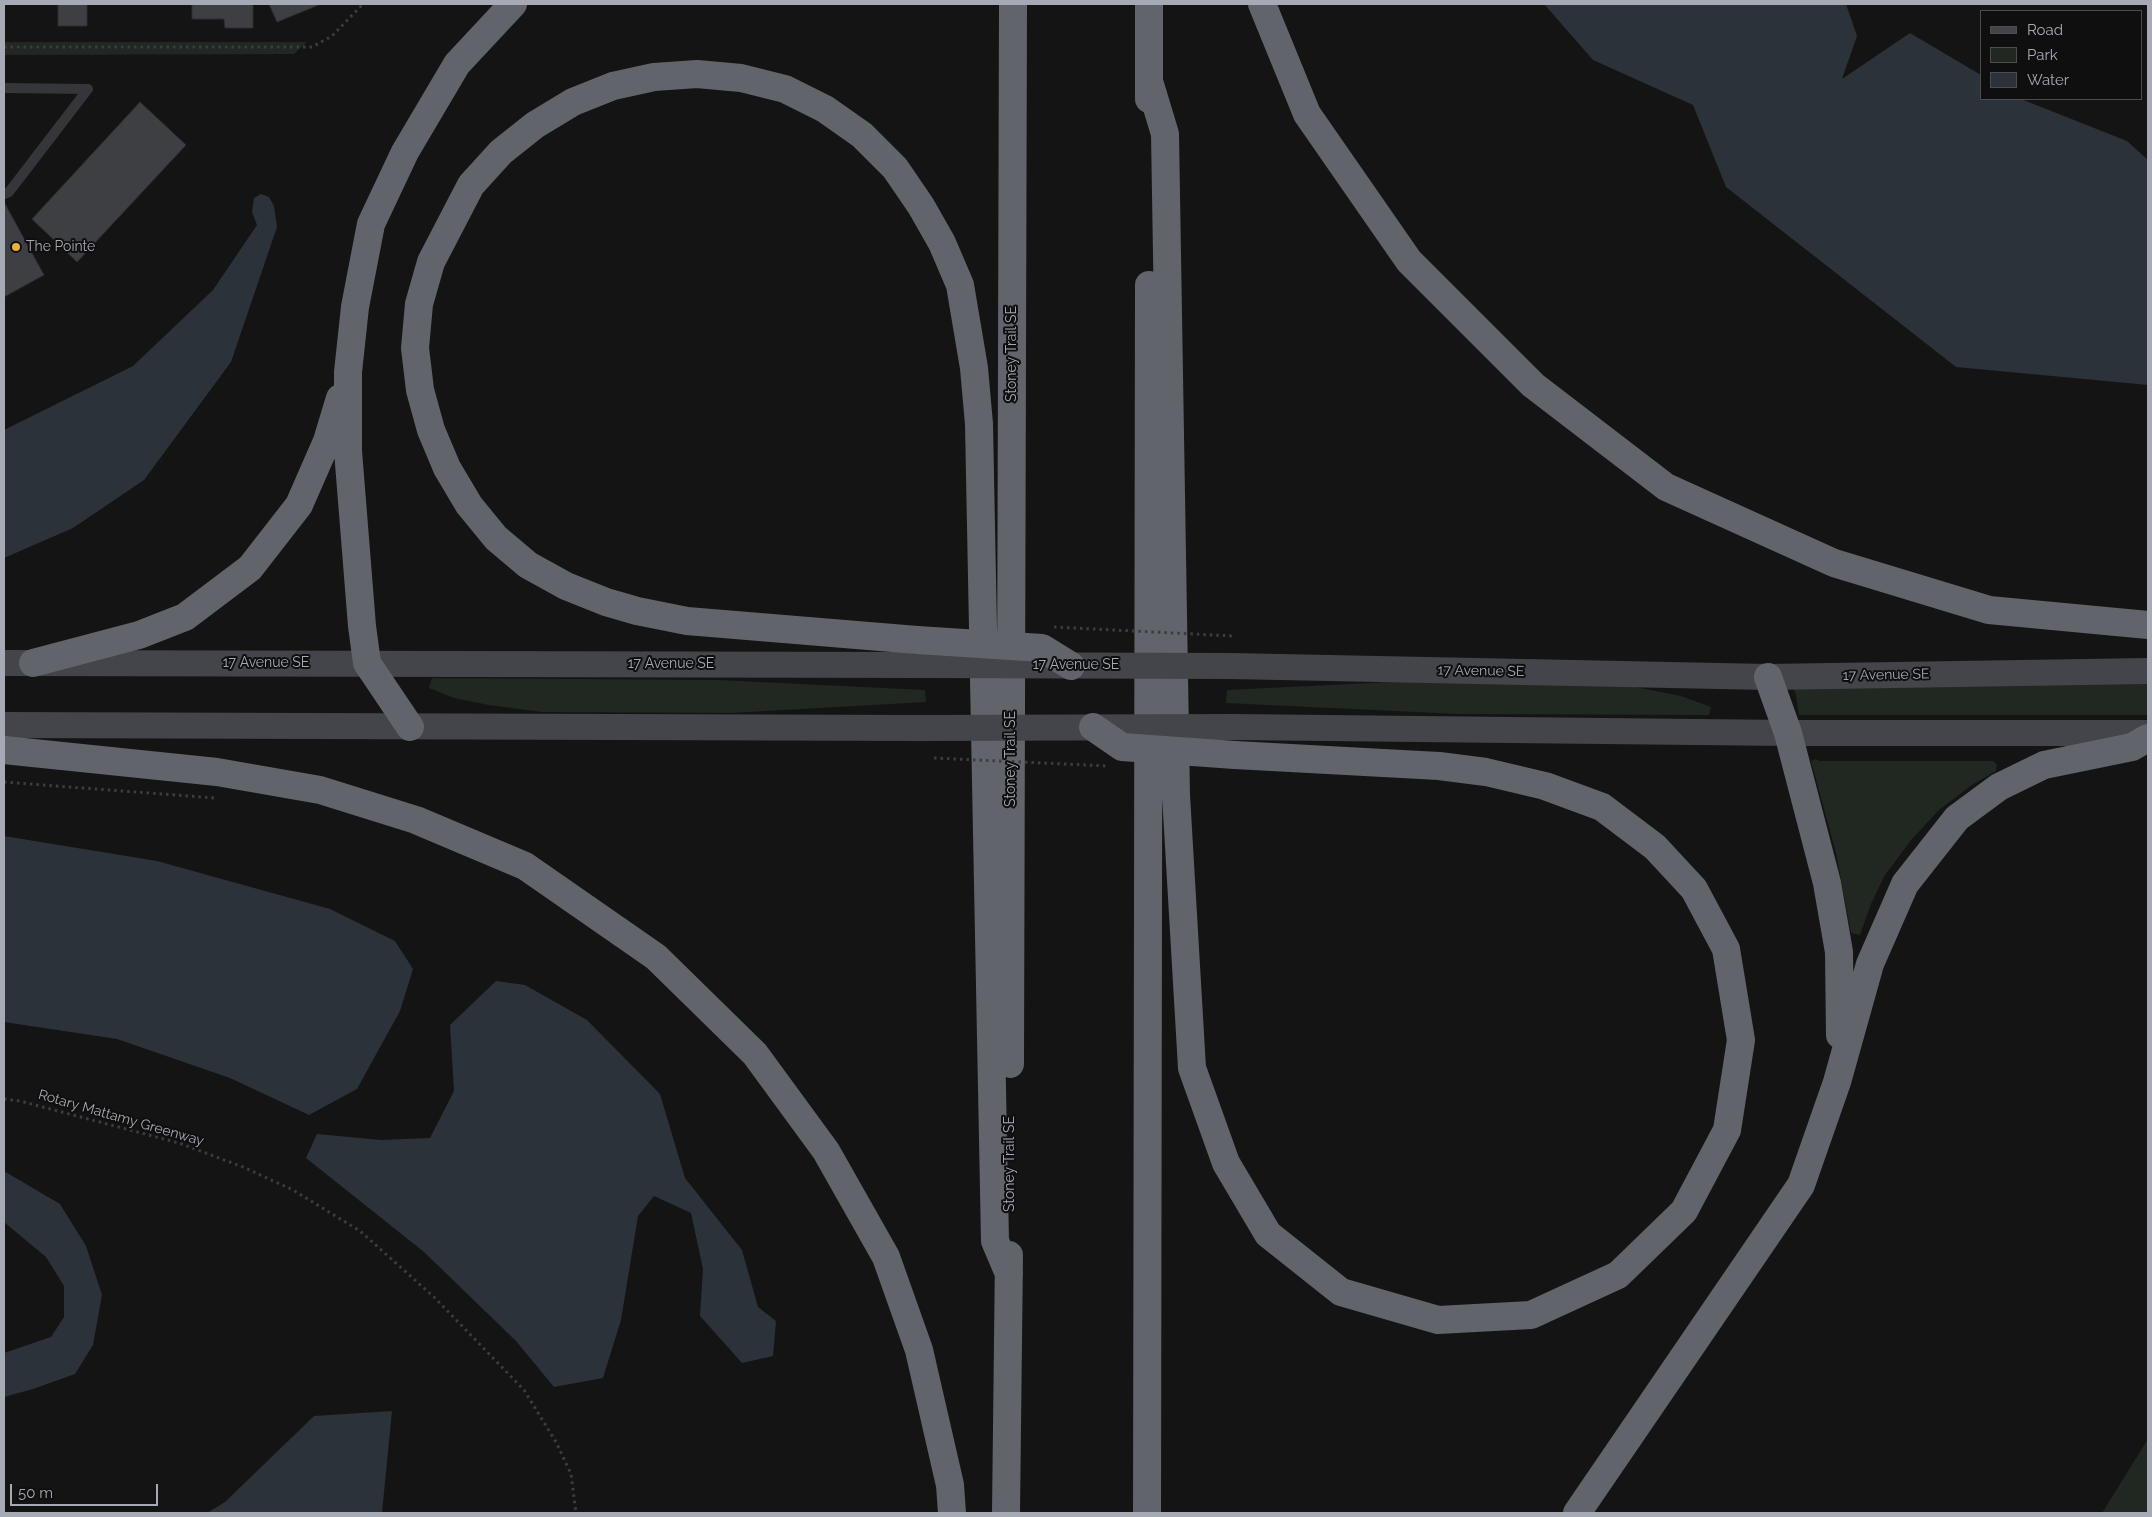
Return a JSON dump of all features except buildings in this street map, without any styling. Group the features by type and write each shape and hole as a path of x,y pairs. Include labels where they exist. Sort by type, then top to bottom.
{"highway":[{"path":"410,727 367,663 361,616 348,451 348,372 355,307 371,224 405,152 457,64 513,4"},
{"name":"Stoney Trail SE","path":"1006,1513 1010,1274 1013,4"},
{"path":"1147,1513 1149,4"},
{"path":"1262,4 1307,114 1409,261 1533,385 1666,486 1834,563 1989,610 2148,626"},
{"path":"1010,1274 995,1241 979,424 974,368 960,285 942,243 894,168 862,135 825,109 785,89 732,77 698,74 654,77 613,86 574,102 535,124 501,152 471,185 431,262 419,304 415,348 420,390 431,430 447,468 470,504 496,538 528,565 566,586 606,602 637,611 687,621 917,653 1042,648 1071,666"},
{"path":"1093,727 1122,747 1235,754 1439,766 1486,772 1545,786 1602,807 1655,846 1694,889 1726,949 1741,1040 1727,1130 1684,1211 1618,1275 1532,1315 1438,1320 1342,1292 1268,1234 1226,1163 1192,1068 1176,795 1165,134 1149,81"},
{"path":"33,663 139,635 185,617 250,568 299,504 327,441 348,372"},
{"path":"1768,677 1788,733 1827,883 1839,952 1841,1017 1837,1082"},
{"path":"1577,1513 1801,1185 1837,1082 1870,964 1904,884 1957,818 1999,787 2044,765 2132,747 2148,738"},
{"path":"4,750 202,769 320,790 416,820 525,866 656,957 755,1054 826,1150 886,1257 919,1350 950,1485 952,1513"}],"main road":[{"name":"17 Avenue SE","path":"4,663 367,663 917,653"},
{"name":"17 Avenue SE","path":"1071,666 1231,666 1768,677 2148,671"},
{"path":"4,725 920,728 1234,727 1788,733 2148,733"}],"lane":[{"path":"4,88 88,89 9,192 4,194"}],"path":[{"path":"4,47 312,47 332,36 364,4"},
{"path":"1053,627 1233,636"},
{"path":"934,758 1114,766"},
{"path":"4,782 214,798 215,787"},
{"name":"Rotary Mattamy Greenway","path":"4,1099 20,1101 179,1143 243,1167 293,1190 360,1231 435,1298 524,1390 556,1442 570,1474 576,1513"}],"green space":[{"path":"4,42 307,42 294,54 4,55"},
{"path":"432,678 718,680 925,690 926,702 731,713 542,712 454,698 429,688"},
{"path":"1412,681 1635,687 1681,696 1711,707 1709,715 1458,714 1226,703 1227,690"},
{"path":"2148,681 2148,715 1799,715 1793,687"},
{"path":"1816,759 1819,761 1993,761 1997,765 1996,771 1972,785 1939,810 1912,839 1885,875 1871,904 1860,935 1851,933 1836,853 1811,761"},
{"path":"2148,1439 2148,1513 2102,1513"}],"water":[{"path":"1544,4 1846,4 1857,36 1842,79 1910,33 1980,74 1980,100 2024,100 2127,141 2148,160 2148,385 1956,367 1726,187 1693,105 1593,60"},
{"path":"261,194 269,197 274,206 277,227 231,362 144,480 73,528 4,558 4,430 133,366 213,290 257,225 252,212 254,198"},
{"path":"4,836 157,861 330,909 395,941 413,969 400,1011 357,1089 309,1115 230,1078 117,1039 4,1022"},
{"path":"496,981 525,985 587,1020 660,1094 685,1178 742,1250 758,1307 776,1321 773,1356 742,1363 700,1316 703,1269 691,1213 654,1196 638,1216 621,1320 603,1378 554,1387 516,1341 424,1252 306,1158 317,1134 381,1140 430,1138 454,1091 450,1025"},
{"path":"4,1171 60,1204 86,1246 102,1295 93,1345 75,1374 4,1397 4,1353 51,1337 64,1317 64,1286 46,1257 4,1222"},
{"path":"392,1411 382,1513 207,1513 225,1502 314,1416"}],"place":[{"name":"The Pointe","path":"16,247"}]}
